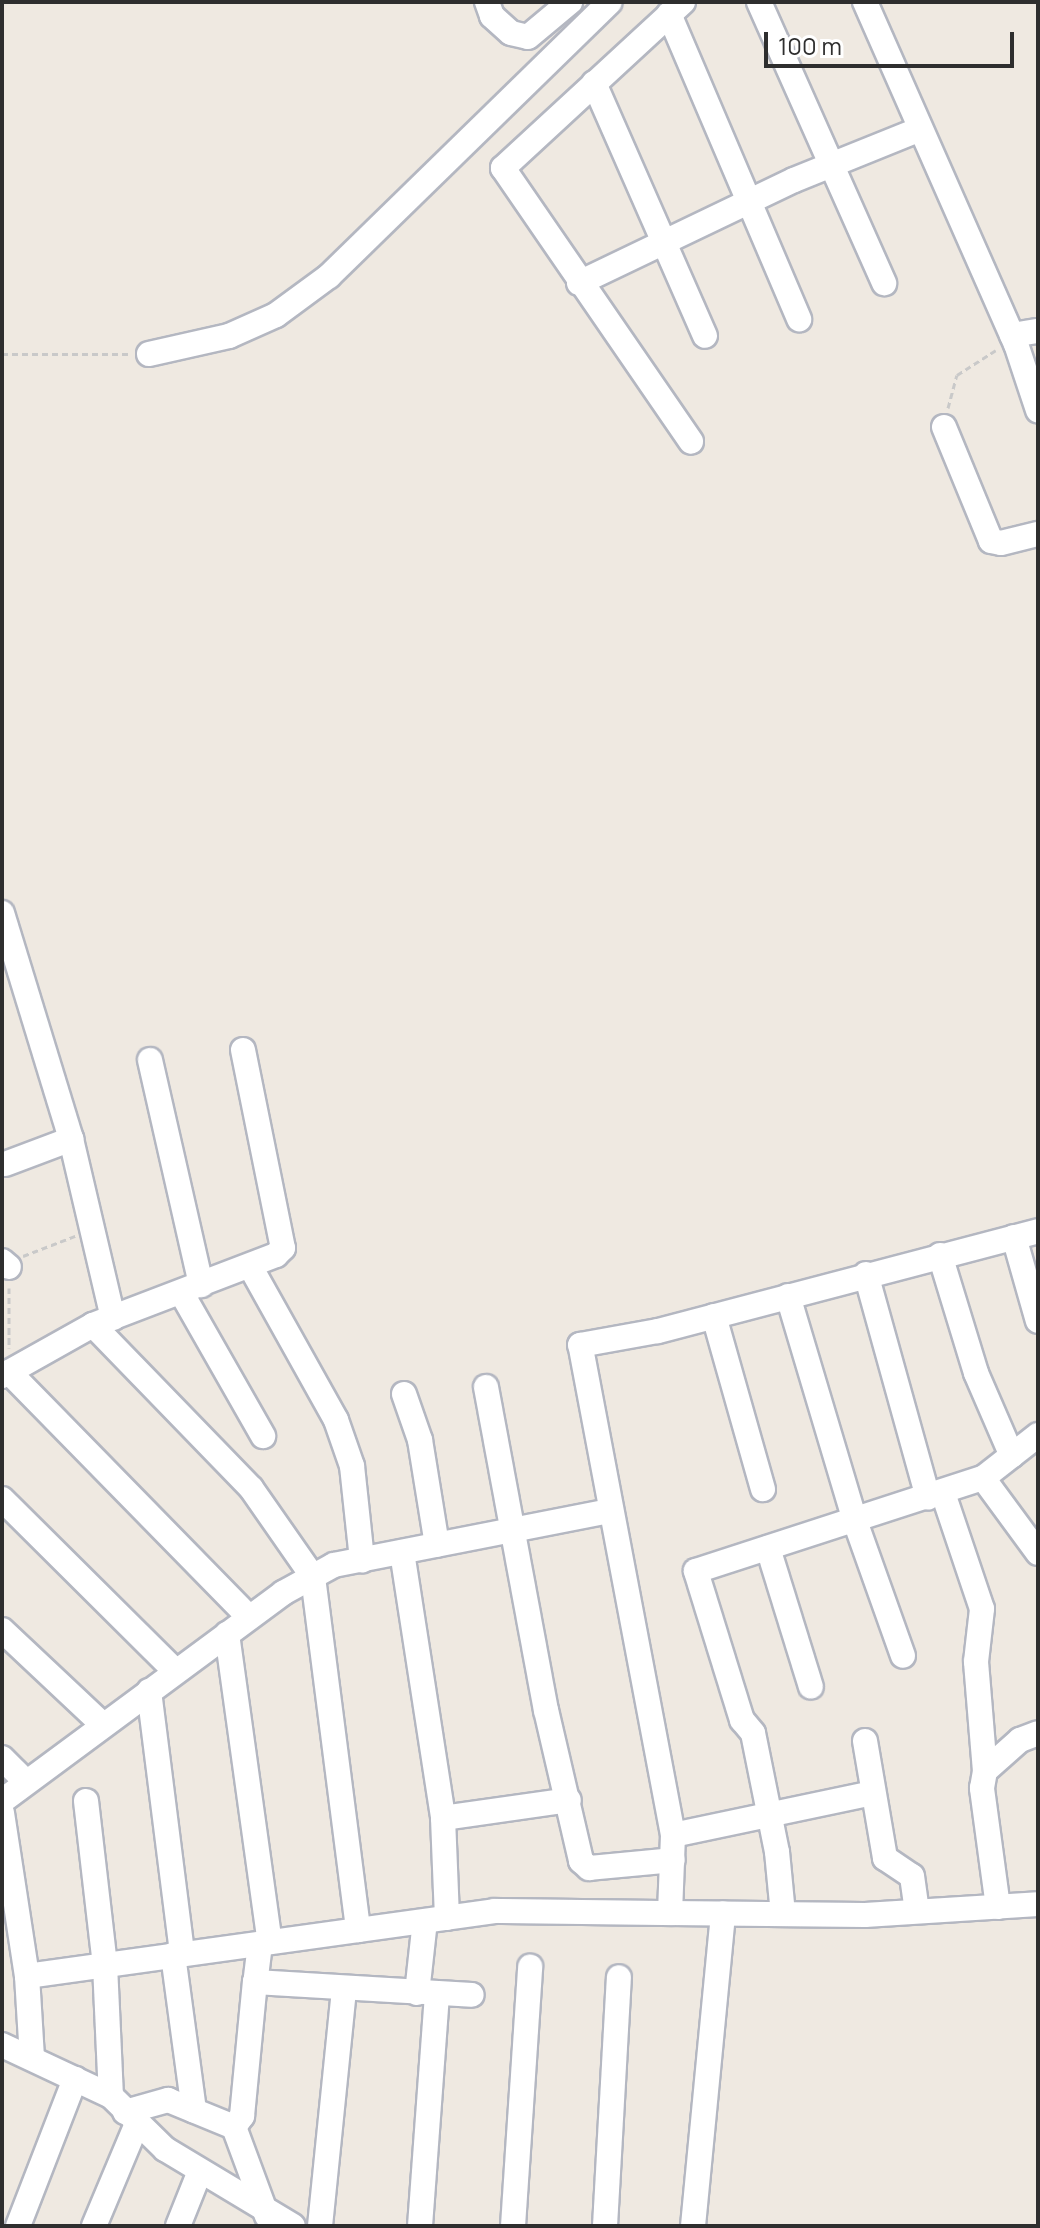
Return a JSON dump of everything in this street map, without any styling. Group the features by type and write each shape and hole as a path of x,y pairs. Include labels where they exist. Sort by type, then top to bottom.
{"street":[{"path":"487,2 492,16 511,33 528,37 570,2"},
{"path":"149,354 241,331 276,315 329,276 610,2"},
{"path":"759,2 884,283"},
{"path":"865,2 1012,335 1038,410"},
{"path":"691,442 503,168 676,8 747,203 799,319"},
{"path":"594,83 661,244 705,336"},
{"path":"579,283 747,203 920,129"},
{"path":"1012,335 1038,331"},
{"path":"944,427 991,541 1001,543 1038,534"},
{"path":"2,913 71,1139 92,1229 103,1322 251,1488 313,1577 358,1930"},
{"path":"243,1050 284,1234 283,1248 276,1255 250,1266 103,1322 6,1374 249,1617"},
{"path":"150,1060 191,1288 263,1436"},
{"path":"5,1164 71,1139"},
{"path":"670,1913 673,1835 608,1511 580,1345 714,1316 1026,1234 1038,1321"},
{"path":"940,1255 976,1373 1012,1456"},
{"path":"250,1266 336,1420 352,1466 362,1560"},
{"path":"866,1274 935,1496 982,1609 976,1671 985,1771 982,1788 998,1907"},
{"path":"788,1296 855,1521 903,1656"},
{"path":"714,1316 763,1489"},
{"path":"486,1387 515,1529 546,1710 569,1800 577,1852 589,1868 673,1860"},
{"path":"404,1394 420,1440 437,1545"},
{"path":"783,1914 770,1814 753,1733 742,1720 696,1571 983,1478 1038,1435"},
{"path":"983,1478 1038,1553"},
{"path":"2,1499 176,1672"},
{"path":"2,1801 249,1617 313,1577 362,1560 608,1511"},
{"path":"768,1548 811,1687"},
{"path":"402,1552 443,1818 427,1994 420,2226"},
{"path":"2,1630 103,1725"},
{"path":"227,1634 265,1943 255,1982 242,2116 234,2127"},
{"path":"149,1691 194,2111"},
{"path":"985,1771 1020,1740 1038,1733"},
{"path":"865,1741 885,1858 912,1876 917,1911"},
{"path":"2,1758 26,1782"},
{"path":"673,1835 873,1793"},
{"path":"443,1818 569,1800"},
{"path":"86,1801 124,2111 94,2226"},
{"path":"2,1813 27,1976 32,2058"},
{"path":"27,1976 494,1911 783,1914 1038,1904"},
{"path":"693,2226 723,1913"},
{"path":"513,2226 530,1967"},
{"path":"605,2226 619,1977"},
{"path":"255,1982 472,1995"},
{"path":"320,2226 344,1988"},
{"path":"2,2045 75,2079 124,2111 267,2219 293,2226"},
{"path":"18,2226 75,2079"},
{"path":"124,2111 168,2100 234,2127 267,2219"},
{"path":"178,2226 200,2171"}],"path":[{"path":"944,427 957,375 1012,335"},
{"path":"2,354 149,354"},
{"path":"6,1374 5,1264 92,1229"}]}
